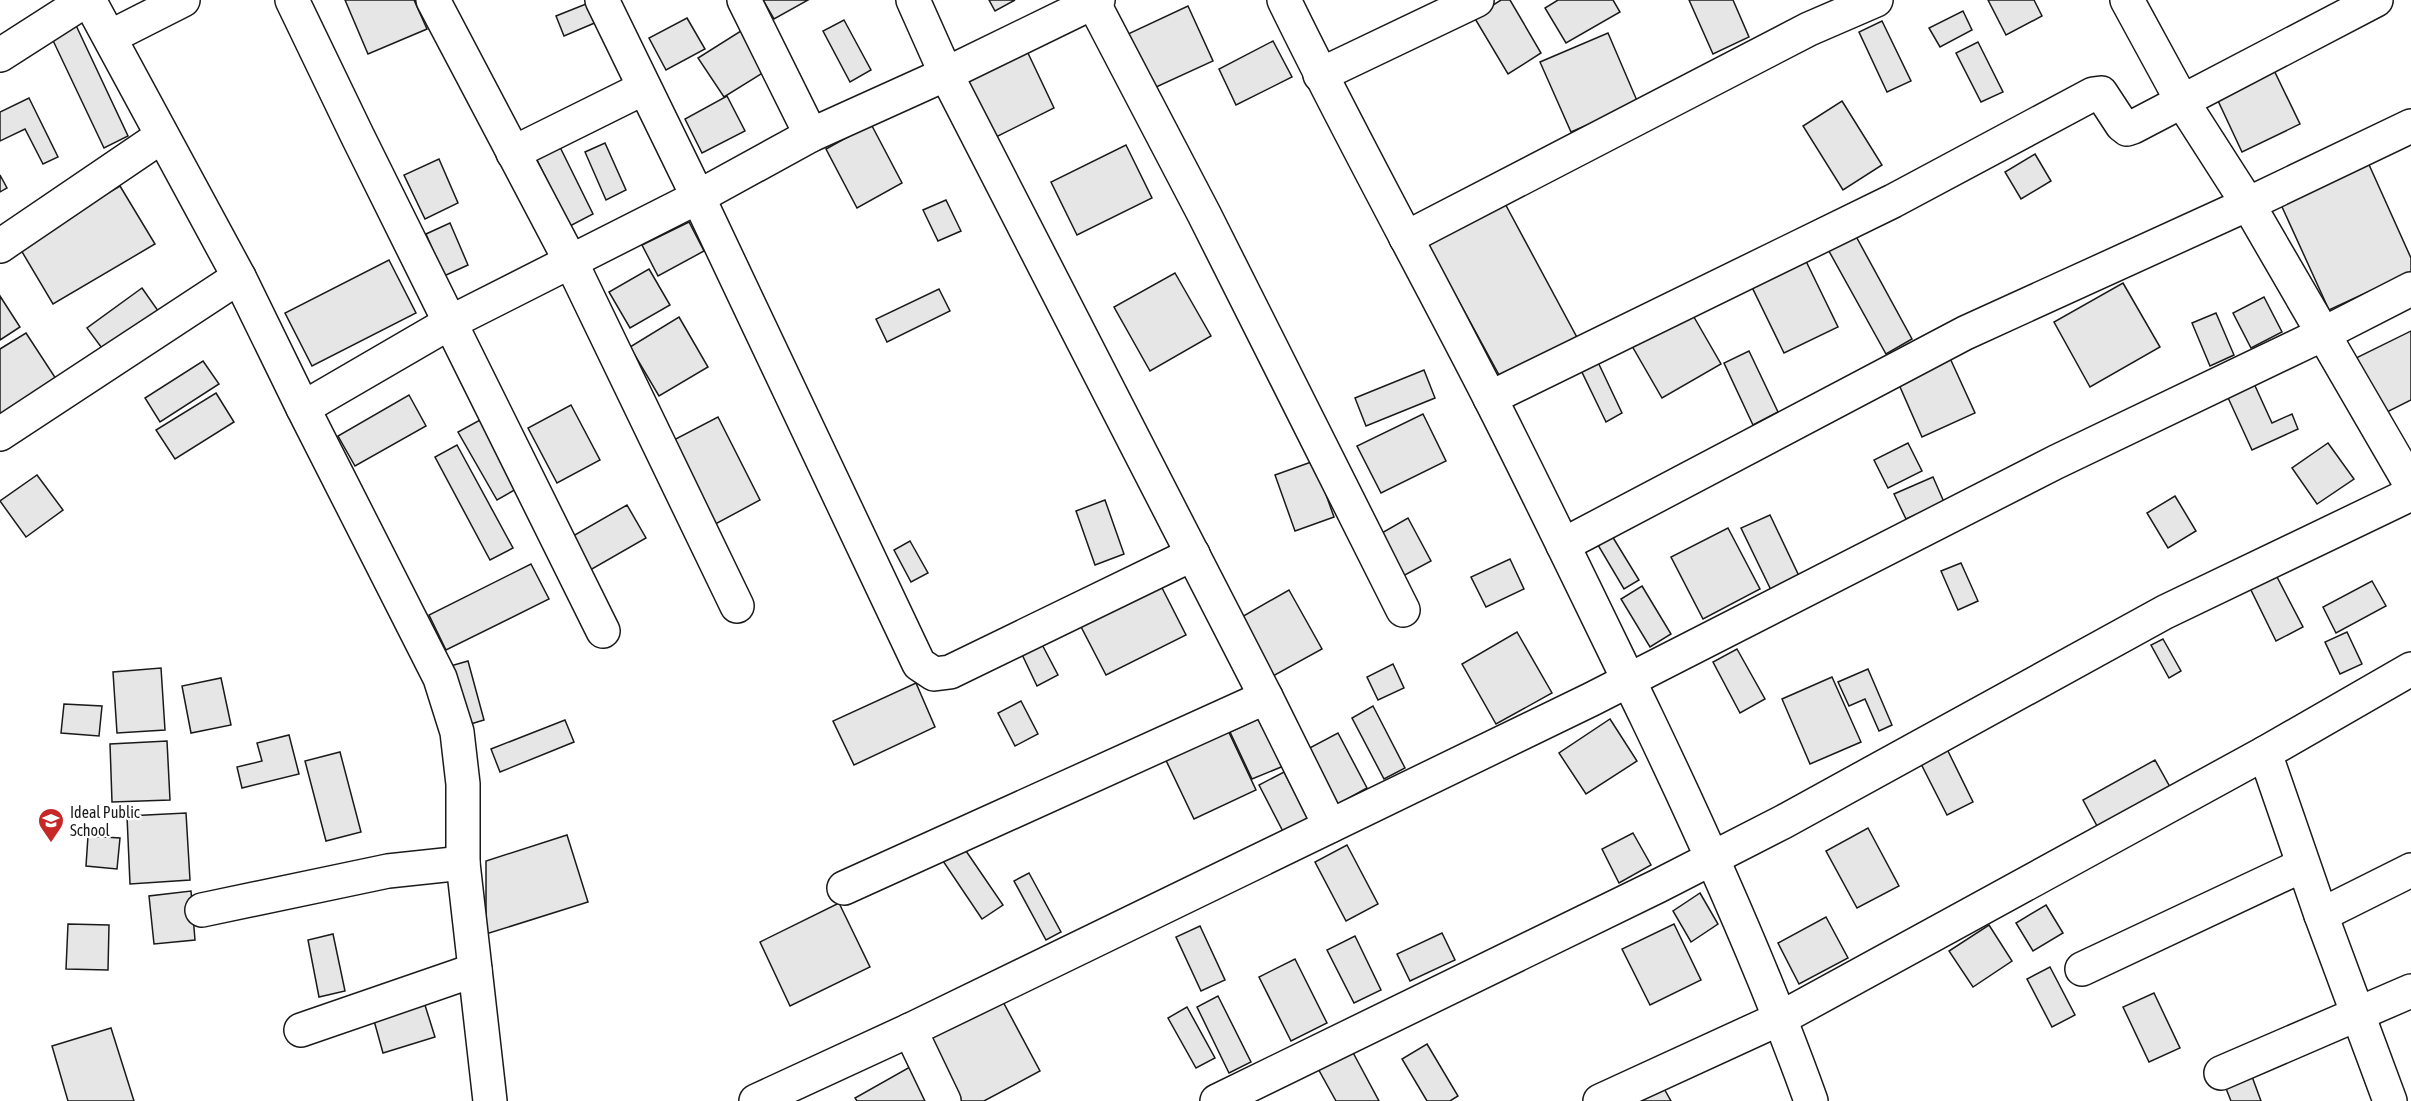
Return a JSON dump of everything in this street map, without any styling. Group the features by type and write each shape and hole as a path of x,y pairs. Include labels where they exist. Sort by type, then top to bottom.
{"street":[{"path":"0,55 87,0 110,38 239,277 440,678 456,732 463,784 463,863 490,1101"},
{"path":"110,38 183,0"},
{"path":"292,0 603,631"},
{"path":"433,0 571,262 737,606"},
{"path":"602,0 920,664 934,674 950,672 1193,554"},
{"path":"744,0 811,135"},
{"path":"913,0 946,74 1330,826"},
{"path":"1284,0 1320,75 1490,398 1629,680 1713,857 1781,1018 1811,1101"},
{"path":"1320,75 1477,0"},
{"path":"1406,237 1809,29 1876,0"},
{"path":"2127,0 2182,101 2248,204 2411,485"},
{"path":"1490,398 1893,201 2093,94 2101,93 2106,98 2122,125 2127,129 2376,0"},
{"path":"303,408 451,322 698,197 811,135 946,74 1094,1 1403,610"},
{"path":"513,153 644,88"},
{"path":"1563,544 1965,333 2248,204 2411,126"},
{"path":"0,246 162,136"},
{"path":"0,434 239,277"},
{"path":"756,1101 910,1030 1629,680 2056,462 2323,334 2411,289"},
{"path":"1217,1101 1783,822 2165,612 2411,494"},
{"path":"1600,1101 1781,1018 2265,753 2411,669"},
{"path":"844,888 1266,697"},
{"path":"2265,753 2303,865 2390,1101"},
{"path":"202,910 388,871 463,863"},
{"path":"2082,969 2303,865"},
{"path":"2321,915 2411,870"},
{"path":"301,1030 475,970"},
{"path":"2221,1073 2411,991"},
{"path":"910,1030 944,1101"}],"building":[{"path":"345,0 414,0 427,29 368,54"},
{"path":"596,0 604,19 564,36 556,16"},
{"path":"763,0 808,0 774,19"},
{"path":"989,0 1015,0 995,11"},
{"path":"1501,0 1510,0 1541,53 1508,74 1474,17"},
{"path":"1558,0 1613,0 1620,12 1566,43 1545,8"},
{"path":"1689,0 1733,0 1749,37 1713,54"},
{"path":"1988,0 2034,0 2042,16 2006,35"},
{"path":"1188,6 1213,61 1154,88 1128,34"},
{"path":"1963,11 1972,30 1940,47 1929,28"},
{"path":"687,18 705,49 666,70 649,38"},
{"path":"73,19 128,136 104,148 48,30"},
{"path":"844,20 871,70 850,82 823,31"},
{"path":"1882,21 1911,81 1887,92 1859,32"},
{"path":"744,29 769,69 724,97 698,58"},
{"path":"1608,33 1638,103 1571,132 1540,62"},
{"path":"1273,41 1292,77 1236,105 1219,69"},
{"path":"1978,42 2003,92 1981,102 1956,53"},
{"path":"1027,51 1054,108 988,141 960,84"},
{"path":"2270,62 2300,124 2242,152 2213,90"},
{"path":"727,96 745,131 702,153 685,119"},
{"path":"29,98 58,157 43,164 25,129 0,141 0,112"},
{"path":"1842,101 1882,165 1843,190 1803,126"},
{"path":"871,124 902,183 857,208 826,149"},
{"path":"556,139 593,214 570,226 532,150"},
{"path":"605,143 626,190 606,200 585,152"},
{"path":"1126,145 1152,198 1077,235 1051,182"},
{"path":"2035,154 2051,181 2021,199 2005,172"},
{"path":"2366,158 2411,258 2411,272 2329,310 2278,198"},
{"path":"439,159 458,203 425,219 404,175"},
{"path":"0,175 7,188 0,192"},
{"path":"120,186 155,244 53,304 18,245"},
{"path":"1502,198 1580,343 1504,384 1425,239"},
{"path":"946,200 961,231 938,241 923,210"},
{"path":"689,222 704,251 658,276 642,245"},
{"path":"450,223 468,265 444,276 426,234"},
{"path":"1852,229 1912,339 1886,354 1825,244"},
{"path":"1803,255 1838,327 1784,353 1749,281"},
{"path":"389,260 416,313 312,366 285,313"},
{"path":"649,269 670,305 630,328 609,292"},
{"path":"1175,273 1211,336 1150,371 1114,307"},
{"path":"2123,283 2160,347 2090,387 2054,322"},
{"path":"142,288 161,315 107,355 87,328"},
{"path":"939,289 950,311 887,342 876,319"},
{"path":"0,296 20,327 0,340"},
{"path":"2264,297 2282,332 2251,348 2233,313"},
{"path":"1687,305 1721,364 1662,398 1628,339"},
{"path":"2216,313 2234,355 2210,366 2192,323"},
{"path":"679,317 708,367 659,396 630,347"},
{"path":"2411,331 2411,400 2383,414 2356,358"},
{"path":"26,333 60,385 0,424 0,349"},
{"path":"1749,351 1778,412 1753,425 1724,363"},
{"path":"1949,356 1975,413 1922,437 1897,380"},
{"path":"1596,358 1622,413 1606,422 1579,366"},
{"path":"203,361 219,384 160,422 145,398"},
{"path":"1424,370 1435,398 1366,426 1355,398"},
{"path":"2251,377 2272,423 2292,414 2298,429 2252,450 2224,389"},
{"path":"216,393 234,422 175,459 156,430"},
{"path":"409,395 426,426 355,466 338,436"},
{"path":"571,405 600,460 557,483 528,428"},
{"path":"1423,414 1446,461 1381,493 1357,446"},
{"path":"718,417 760,500 708,528 666,444"},
{"path":"480,420 518,488 497,500 458,432"},
{"path":"1908,443 1922,471 1888,488 1874,460"},
{"path":"2328,443 2354,479 2317,504 2292,468"},
{"path":"457,445 513,548 490,560 435,457"},
{"path":"1314,461 1334,517 1295,531 1275,475"},
{"path":"37,475 63,510 26,537 0,501"},
{"path":"1933,477 1944,502 1906,519 1894,494"},
{"path":"2175,496 2196,531 2168,548 2147,513"},
{"path":"1105,500 1124,554 1095,565 1076,511"},
{"path":"627,505 646,538 585,573 566,540"},
{"path":"1770,515 1799,576 1771,590 1741,528"},
{"path":"1408,518 1431,561 1403,576 1380,534"},
{"path":"1728,528 1760,589 1703,619 1671,557"},
{"path":"1609,531 1639,580 1624,589 1595,540"},
{"path":"910,541 928,573 911,582 894,550"},
{"path":"1510,559 1524,589 1486,607 1471,577"},
{"path":"1961,563 1978,601 1958,610 1941,571"},
{"path":"531,564 549,599 446,650 429,615"},
{"path":"2276,575 2303,627 2276,641 2250,588"},
{"path":"1157,578 1186,635 1106,675 1077,619"},
{"path":"2372,581 2386,606 2336,633 2323,607"},
{"path":"1642,586 1671,634 1650,647 1621,599"},
{"path":"1289,590 1322,649 1264,681 1233,622"},
{"path":"1517,632 1552,693 1496,724 1462,664"},
{"path":"2347,632 2362,664 2340,674 2325,642"},
{"path":"1037,635 1058,675 1037,686 1018,646"},
{"path":"2163,639 2181,671 2169,678 2151,645"},
{"path":"1737,649 1765,699 1740,713 1713,662"},
{"path":"468,661 484,720 464,726 447,667"},
{"path":"1393,664 1404,688 1378,700 1367,677"},
{"path":"161,668 165,730 117,733 113,672"},
{"path":"1868,669 1892,725 1879,731 1865,699 1849,706 1838,682"},
{"path":"1832,677 1861,742 1810,764 1782,699"},
{"path":"221,678 231,725 191,733 182,686"},
{"path":"916,683 935,727 854,765 833,721"},
{"path":"1021,701 1038,734 1015,746 998,713"},
{"path":"64,704 102,706 99,736 61,733"},
{"path":"1373,706 1405,768 1384,779 1352,718"},
{"path":"1263,717 1286,765 1252,779 1230,732"},
{"path":"1610,719 1637,761 1586,794 1559,753"},
{"path":"565,720 574,742 500,772 491,749"},
{"path":"1224,722 1256,790 1194,819 1162,752"},
{"path":"1338,733 1367,788 1331,808 1302,752"},
{"path":"289,735 299,774 242,788 237,767 262,761 257,743"},
{"path":"167,741 170,800 112,802 110,744"},
{"path":"1945,745 1973,802 1947,815 1918,758"},
{"path":"340,752 361,832 326,841 305,761"},
{"path":"2155,760 2175,796 2102,835 2083,800"},
{"path":"1284,772 1314,830 1289,843 1259,785"},
{"path":"186,813 190,880 130,884 127,816"},
{"path":"1868,828 1899,886 1857,908 1826,851"},
{"path":"1633,833 1651,865 1619,883 1602,849"},
{"path":"567,835 588,902 486,934 486,861"},
{"path":"88,836 120,838 117,869 86,866"},
{"path":"1347,845 1378,904 1346,921 1315,862"},
{"path":"964,848 1003,905 982,919 943,861"},
{"path":"1029,873 1061,932 1046,940 1014,881"},
{"path":"191,891 195,940 154,944 149,896"},
{"path":"1700,893 1718,924 1691,942 1673,911"},
{"path":"839,903 870,967 790,1006 760,942"},
{"path":"2046,905 2063,933 2033,951 2016,923"},
{"path":"1826,917 1848,958 1799,984 1778,943"},
{"path":"68,924 109,925 108,970 66,969"},
{"path":"1674,924 1701,980 1650,1005 1622,949"},
{"path":"1989,925 2012,961 1973,987 1949,951"},
{"path":"1200,926 1225,980 1201,991 1176,937"},
{"path":"1442,933 1455,960 1410,981 1397,954"},
{"path":"333,934 345,991 319,997 308,940"},
{"path":"1355,936 1381,990 1354,1003 1327,950"},
{"path":"1295,959 1327,1023 1291,1041 1259,977"},
{"path":"2050,967 2075,1015 2052,1027 2027,979"},
{"path":"2154,993 2180,1048 2149,1062 2123,1007"},
{"path":"1218,996 1251,1062 1229,1073 1197,1007"},
{"path":"1001,998 1040,1071 984,1101 960,1101 926,1038"},
{"path":"424,1002 435,1037 383,1053 373,1017"},
{"path":"1187,1007 1215,1058 1196,1068 1168,1018"},
{"path":"111,1028 134,1101 68,1101 52,1046"},
{"path":"1427,1044 1458,1096 1450,1101 1427,1101 1402,1059"},
{"path":"1350,1047 1379,1101 1336,1101 1316,1065"},
{"path":"917,1063 938,1101 857,1101 855,1098"},
{"path":"2250,1071 2261,1101 2231,1101 2223,1081"},
{"path":"1662,1085 1671,1101 1644,1101 1642,1098"}],"place":[{"name":"Ideal Public School","path":"51,844"}]}
